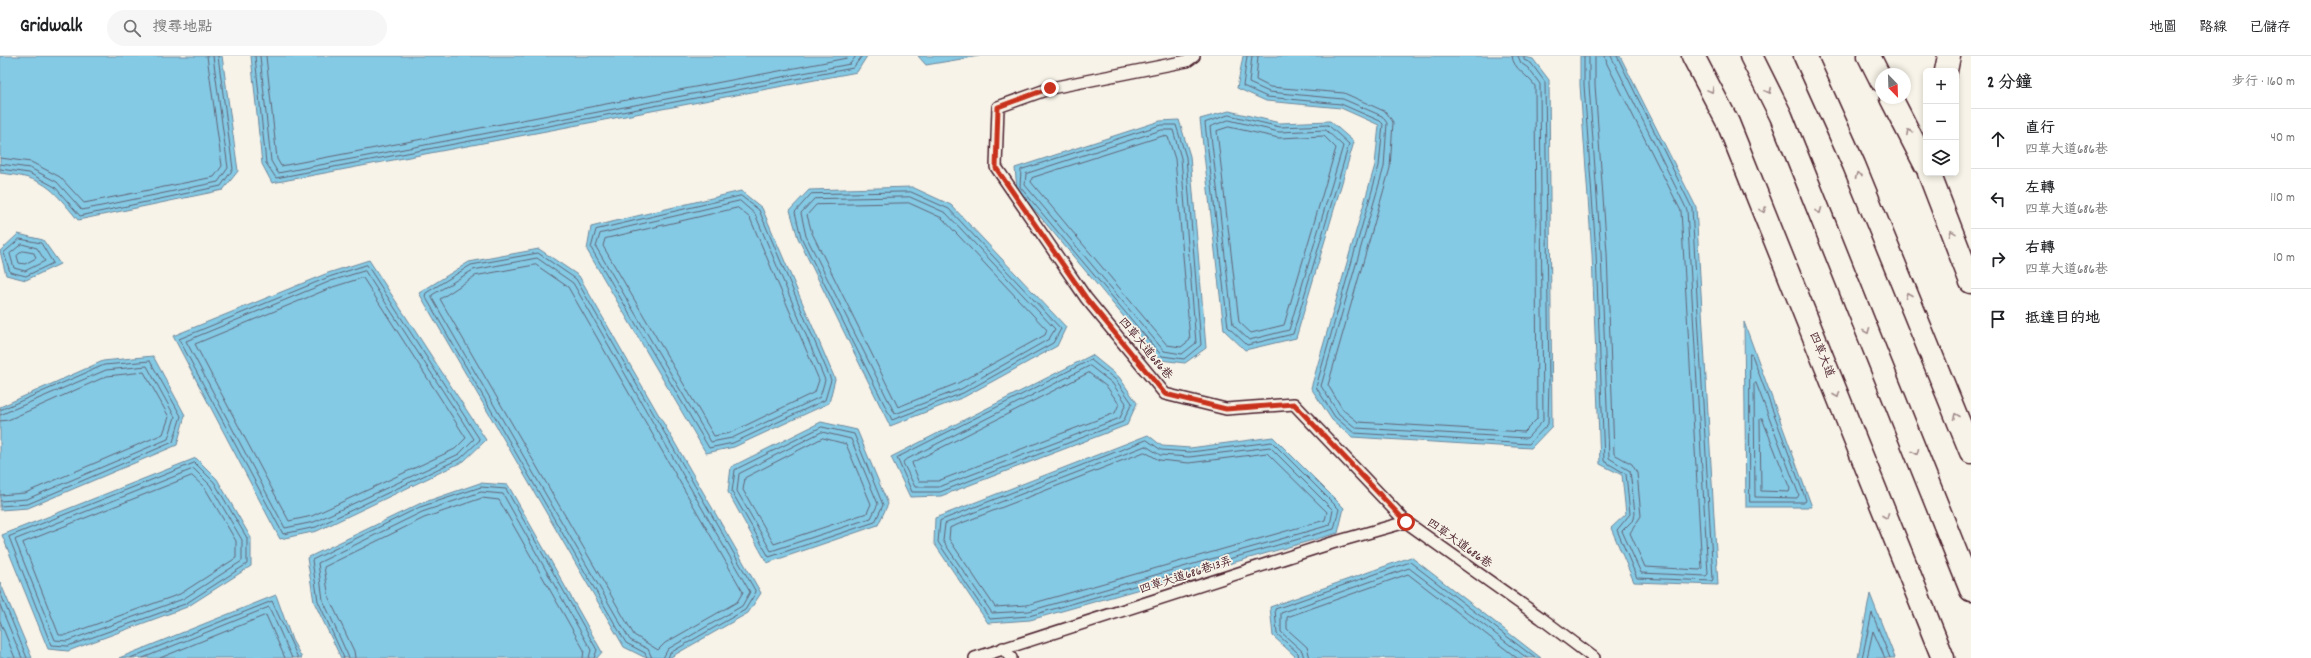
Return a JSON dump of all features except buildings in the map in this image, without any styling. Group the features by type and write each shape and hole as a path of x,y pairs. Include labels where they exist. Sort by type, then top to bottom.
{"street":[{"name":"四草大道","path":"1693,56 1728,123 1943,658"},
{"path":"1752,56 1781,116 1971,590"},
{"path":"1805,56 1854,165 1971,452"},
{"path":"1869,56 1875,68"},
{"path":"1947,68 1949,56"},
{"path":"1894,104 1923,158"},
{"path":"1931,176 1971,282"}],"lane":[{"name":"四草大道686巷","path":"1194,56 1187,61 1050,88 998,107 996,168 1086,298 1165,394 1226,409 1294,404 1406,522 1541,618 1594,658"},
{"name":"四草大道686巷13弄","path":"975,658 1406,522"},
{"path":"1003,648 1011,658"}],"water":[{"path":"0,56 222,56 238,171 223,190 78,220 53,192 37,181 15,175 0,173"},
{"path":"251,56 867,56 857,72 272,183 262,164"},
{"path":"918,56 979,56 926,65"},
{"path":"1243,56 1521,56 1533,59 1549,80 1552,426 1531,448 1352,437 1332,420 1311,388 1375,165 1379,125 1341,108 1266,101 1237,88"},
{"path":"1580,56 1620,56 1696,207 1718,585 1634,582 1611,528 1626,514 1622,475 1600,464 1592,254 1580,85"},
{"path":"1229,111 1280,123 1330,121 1354,142 1296,338 1245,350 1224,330 1200,119"},
{"path":"1179,120 1190,156 1206,348 1185,363 1160,360 1017,189 1015,168 1160,121"},
{"path":"912,187 951,205 1066,327 1057,346 964,397 890,426 798,238 790,210 809,190"},
{"path":"741,191 762,208 835,379 829,403 734,447 706,453 587,250 591,227"},
{"path":"18,234 43,240 60,264 26,280 6,275 0,251"},
{"path":"539,249 579,276 761,593 748,613 669,658 644,657 624,647 419,293 469,262"},
{"path":"369,260 486,440 464,461 317,531 280,539 173,336 328,273"},
{"path":"1744,322 1812,507 1746,507"},
{"path":"1092,355 1119,377 1137,403 1127,425 941,496 910,497 891,457"},
{"path":"153,356 185,415 177,445 28,508 0,510 0,407 103,361"},
{"path":"821,422 857,430 888,504 878,525 767,563 728,492 731,467"},
{"path":"1148,435 1162,446 1190,448 1273,437 1344,508 1338,533 1030,620 988,623 934,543 935,518"},
{"path":"196,458 217,479 251,538 251,566 187,607 68,651 48,649 2,535"},
{"path":"480,483 508,485 602,652 597,658 341,658 314,602 307,558 419,504"},
{"path":"1411,557 1541,658 1297,658 1273,636 1270,607"},
{"path":"0,582 32,658 0,658"},
{"path":"1870,594 1895,658 1858,658"},
{"path":"276,595 292,640 302,658 119,658"}],"route":[{"path":"1050,88 998,107 996,168 1086,298 1165,394 1226,409 1294,404 1352,463 1406,522"}]}
